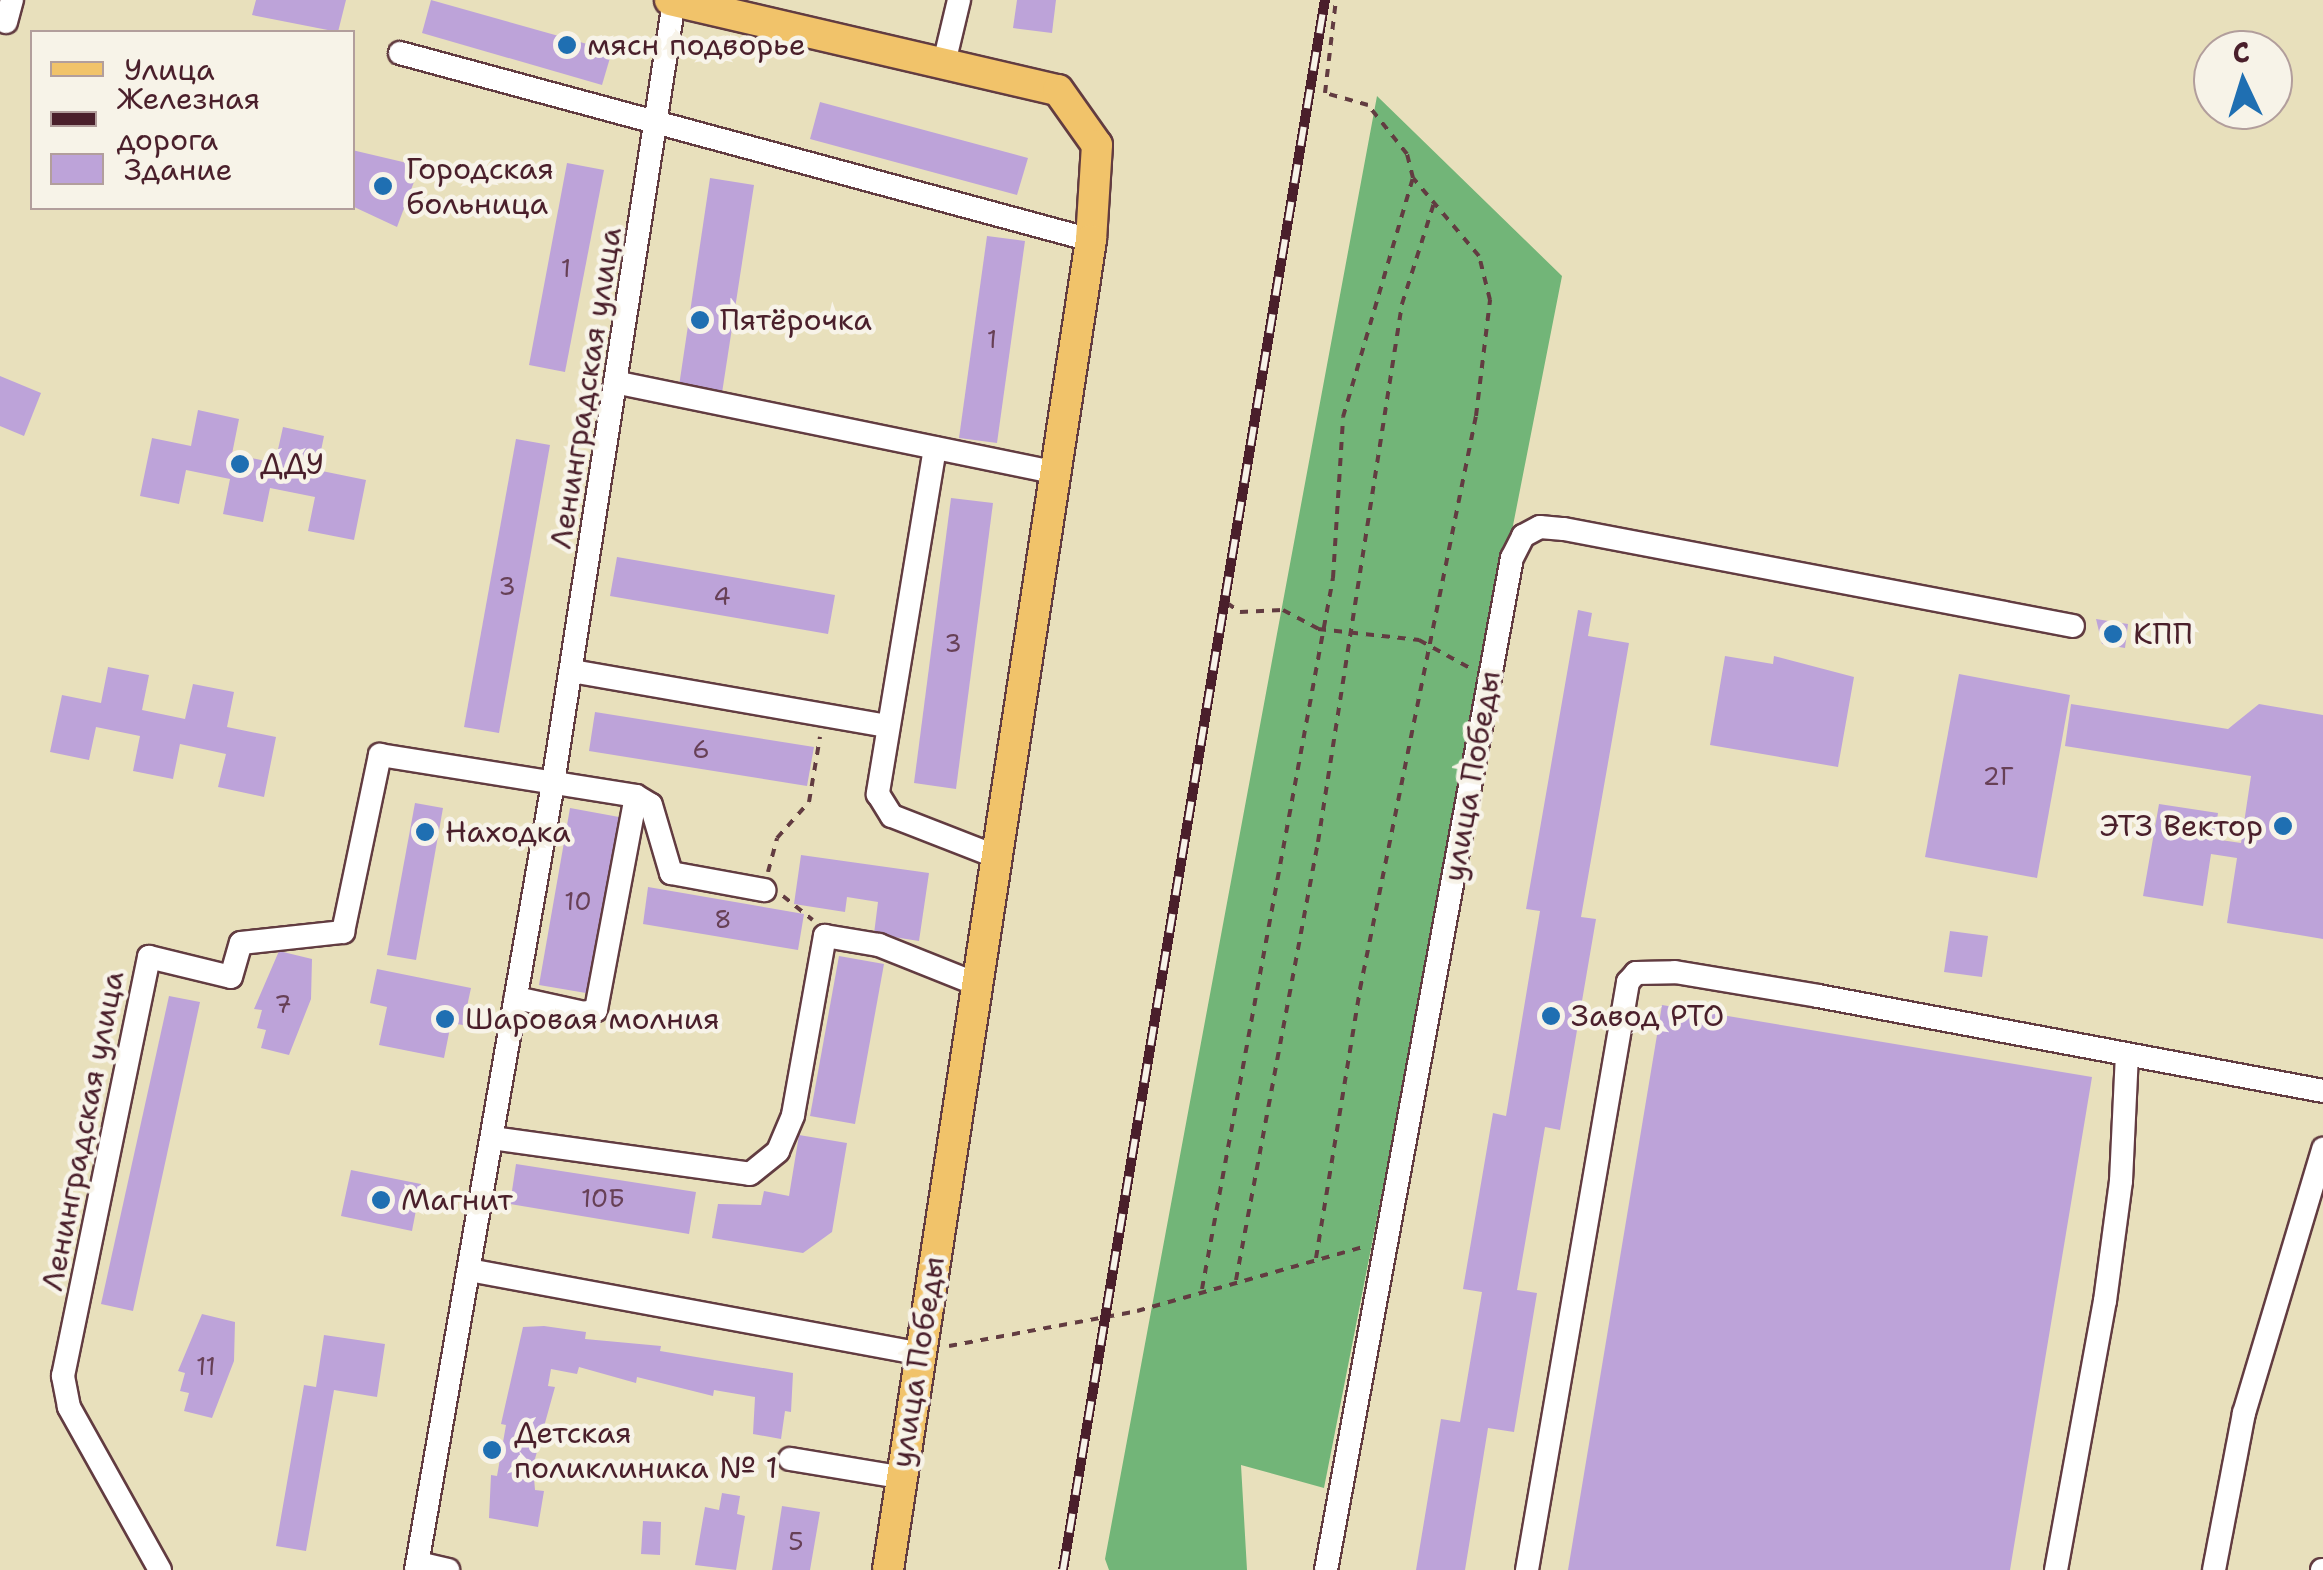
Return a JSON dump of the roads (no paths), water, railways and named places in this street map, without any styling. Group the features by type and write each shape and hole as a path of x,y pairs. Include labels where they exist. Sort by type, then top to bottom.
{"main road":[{"path":"672,0 944,63"},
{"name":"улица Победы","path":"888,1570 899,1477 979,985 1091,240 1097,146 1058,90 944,63"}],"street":[{"name":"Ленинградская улица","path":"417,1567 619,383 672,0"},
{"path":"944,63 960,0"},
{"path":"400,54 658,119 1091,240"},
{"path":"619,383 1056,473"},
{"path":"935,448 878,781 883,808 910,826 997,858"},
{"name":"улица Победы","path":"1326,1570 1512,558 1523,536 1540,526 2073,626"},
{"path":"572,671 888,726"},
{"name":"Ленинградская улица","path":"160,1570 70,1408 63,1376 149,957 231,977 241,943 343,932 380,756 553,782"},
{"path":"553,782 636,796 651,804 671,873 764,890"},
{"path":"516,998 584,1013 596,1010 636,796"},
{"path":"492,1138 734,1176 762,1168 793,1115 826,936 879,944 979,985"},
{"path":"1527,1570 1631,976 1675,972 2323,1091"},
{"path":"2056,1570 2110,1267 2126,1054"},
{"path":"2214,1570 2249,1394 2323,1149"},
{"path":"469,1270 920,1347"},
{"path":"790,1459 899,1477"},
{"path":"417,1567 448,1570"}],"railway":[{"path":"1063,1570 1325,0"}],"place":[{"name":"мясн подворье","path":"567,45"},
{"name":"Городская больница","path":"383,186"},
{"name":"Пятёрочка","path":"700,320"},
{"name":"ДДУ","path":"240,464"},
{"name":"КПП","path":"2113,634"},
{"name":"ЭТЗ Вектор","path":"2283,826"},
{"name":"Находка","path":"425,832"},
{"name":"Завод РТО","path":"1551,1016"},
{"name":"Шаровая молния","path":"445,1019"},
{"name":"Магнит","path":"381,1200"},
{"name":"Детская поликлиника № 1","path":"492,1450"}]}
